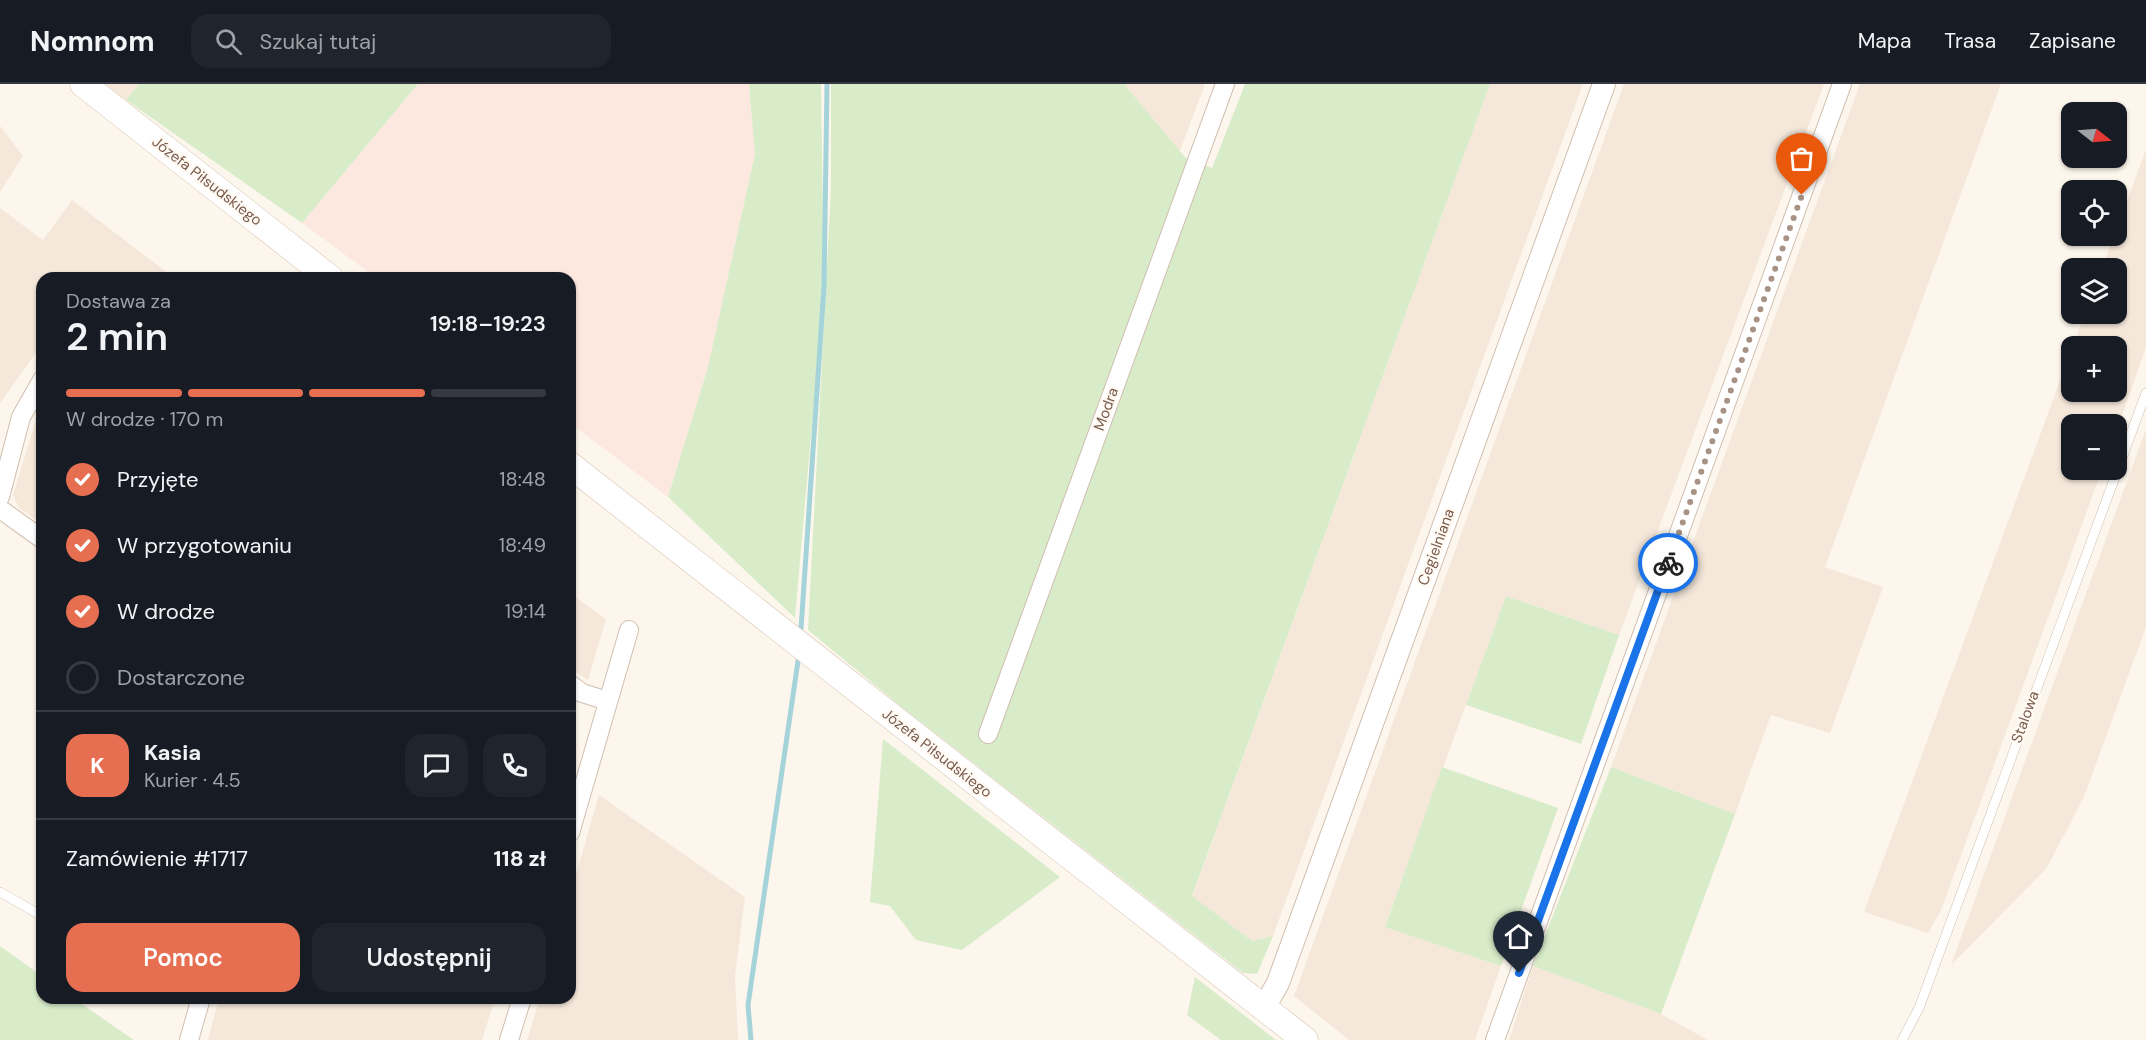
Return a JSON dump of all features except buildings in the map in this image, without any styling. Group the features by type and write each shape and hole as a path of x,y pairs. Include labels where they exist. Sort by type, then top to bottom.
{"main road":[{"name":"Józefa Piłsudskiego","path":"83,84 322,272"},
{"name":"Józefa Piłsudskiego","path":"576,470 1305,1040"}],"street":[{"name":"Modra","path":"988,734 1225,84"},
{"name":"Cegielniana","path":"1261,1006 1270,997 1278,983 1604,84"},
{"path":"1495,1040 1842,84"},
{"path":"0,497 21,417 36,391"},
{"path":"0,509 36,535"},
{"path":"576,812 629,630"},
{"path":"576,688 582,693 608,701"},
{"path":"189,1040 199,1004"},
{"path":"509,1040 520,1004"}],"lane":[{"name":"Stalowa","path":"1902,1040 1918,1008 2146,393"},
{"path":"0,892 36,913"}],"shaded area":[{"path":"106,84 139,84 126,100"},
{"path":"418,84 749,84 755,154 708,367 668,497 576,428 576,272 368,272 302,223"},
{"path":"1124,84 1205,84 1180,151"},
{"path":"1490,84 1583,84 1273,936 1252,941 1192,897"},
{"path":"1624,84 1824,84 1619,635 1506,596 1385,926 1501,966 1475,1040 1349,1040 1294,996"},
{"path":"1860,84 2001,84 1825,567 1883,587 1830,733 1771,715 1735,814 1611,767"},
{"path":"0,126 23,156 0,192"},
{"path":"2146,149 2146,348 2127,401 2127,336 2077,336 2081,324 2127,324 2127,258 2106,258 2110,246 2127,246 2127,201"},
{"path":"72,200 166,272 36,272 36,352 0,403 0,208 43,240"},
{"path":"2061,378 2061,402 2127,402 2122,414 2061,414 2061,480 2098,480 1941,910 1928,933 1864,912"},
{"path":"36,421 36,520 19,508 13,495"},
{"path":"2146,429 2146,627 2084,797 2046,869 1951,965"},
{"path":"576,597 606,619 588,680 576,672"},
{"path":"599,795 745,897 735,975 738,1040 527,1040 538,1004 576,1004 576,874"},
{"path":"1533,966 1661,1014 1708,1040 1509,1040"},
{"path":"217,1004 493,1004 482,1040 208,1040"}],"green space":[{"path":"139,84 418,84 302,223 126,100"},
{"path":"749,84 821,84 824,287 795,618 668,497 708,367 755,154"},
{"path":"831,84 1124,84 1185,157 1212,168 1245,84 1490,84 1192,896 1252,941 1273,936 1257,974 1243,973 903,708 808,630 831,189"},
{"path":"1506,596 1619,635 1581,744 1466,705"},
{"path":"883,739 1060,877 962,950 916,940 890,906 870,902"},
{"path":"1442,767 1558,808 1501,966 1385,927"},
{"path":"1611,767 1735,814 1661,1014 1533,966"},
{"path":"0,946 36,972 36,1004 82,1004 134,1040 0,1040"},
{"path":"1195,977 1276,1040 1221,1040 1187,1015"}],"waterway":[{"path":"801,629 824,287 827,84"},
{"path":"751,1040 748,1005 798,661"}],"way so far":[{"path":"1668,563 1802,195"}],"route":[{"path":"1519,973 1668,563"}]}
